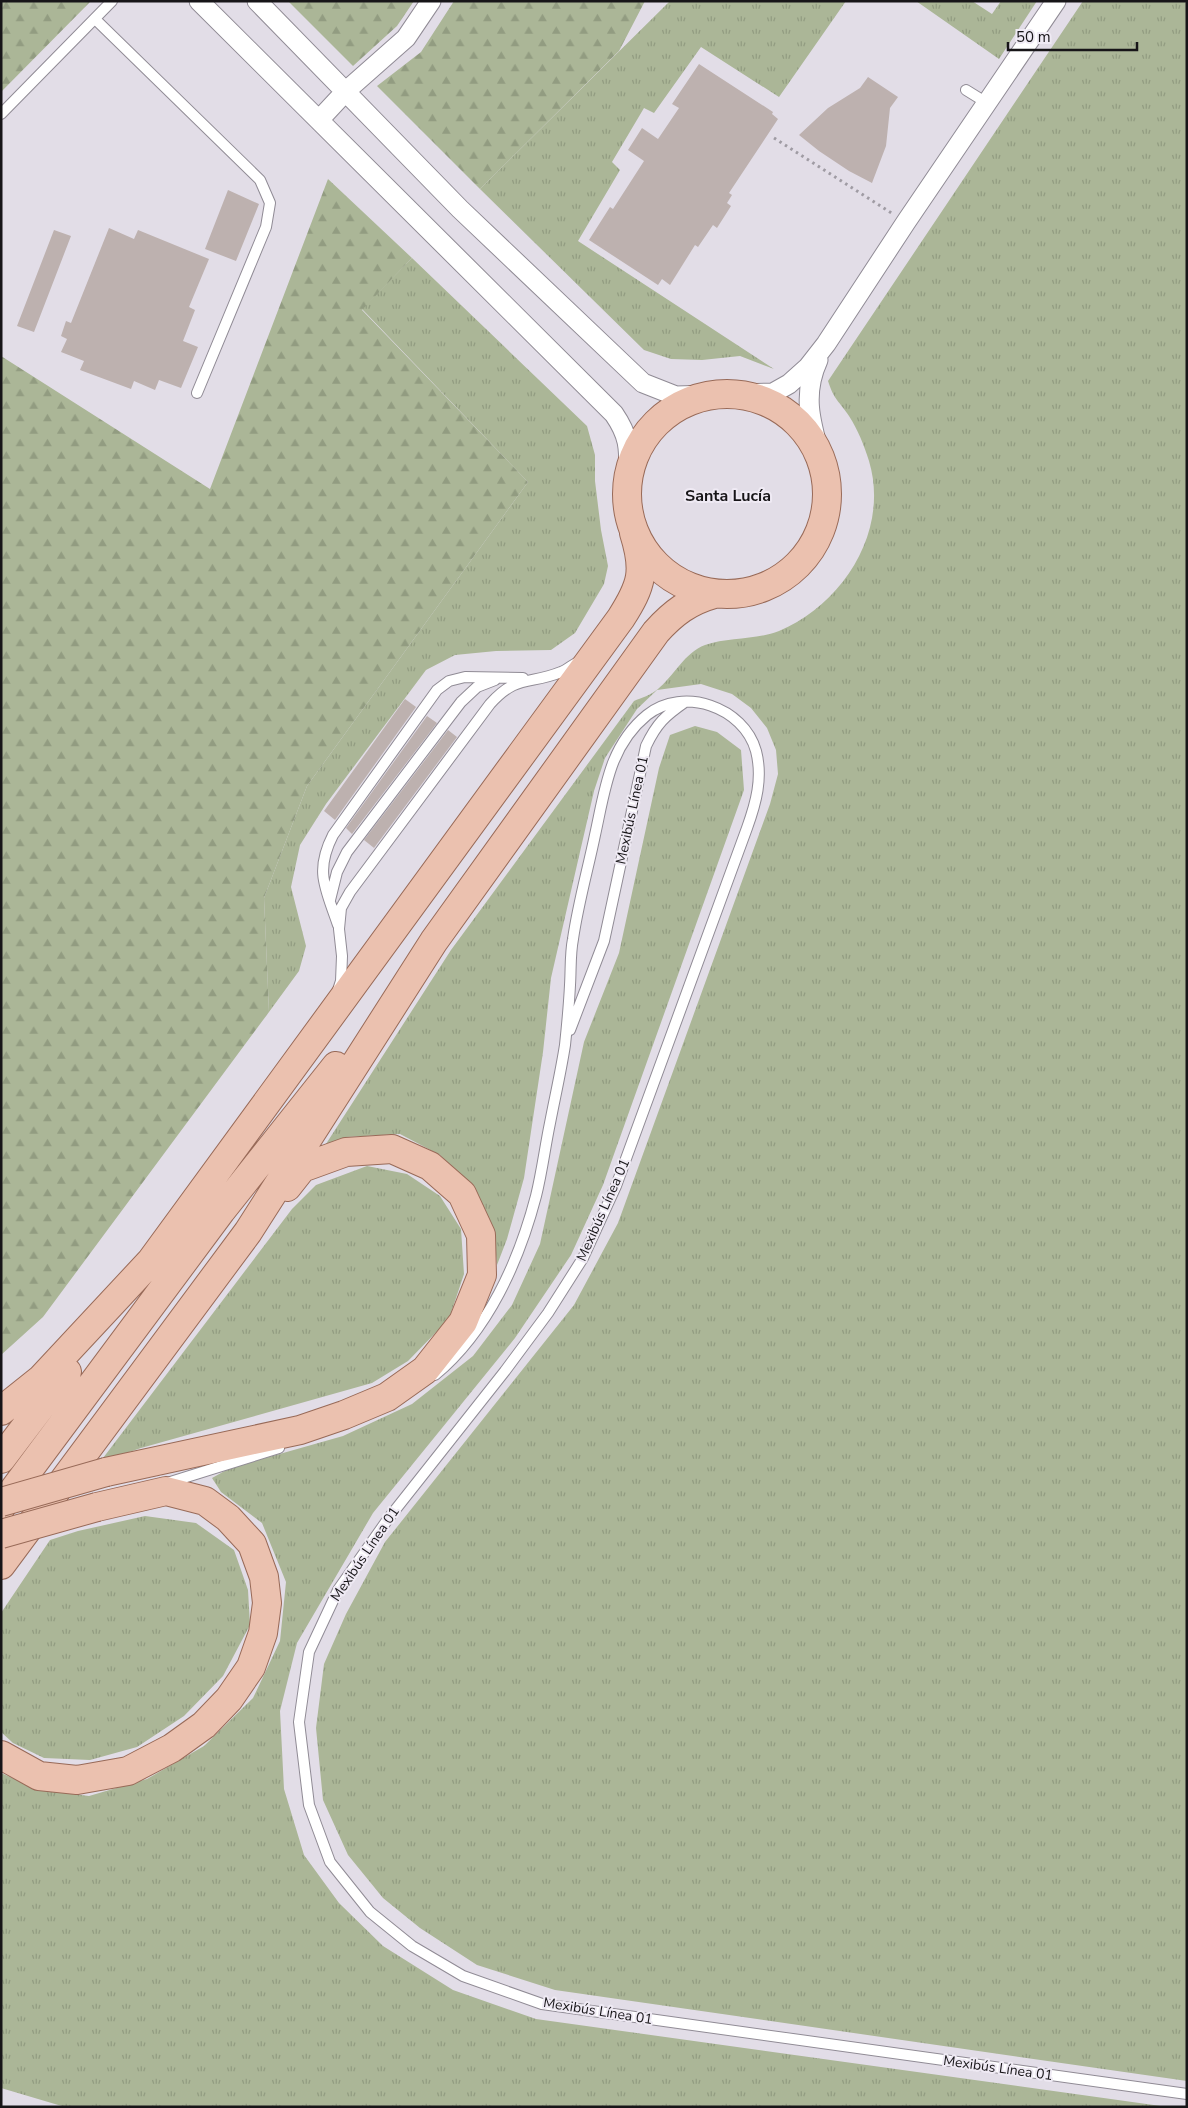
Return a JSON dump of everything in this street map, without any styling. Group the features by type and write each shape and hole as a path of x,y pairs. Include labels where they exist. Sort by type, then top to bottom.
{"main road":[{"path":"1,1459 151,1261 606,639 634,597 640,583 641,554 634,533 627,504 629,474 639,446 658,422 682,404 711,395 741,394 770,403 796,421 807,433 822,463 827,496 826,513 814,544 792,570 763,588 739,594 714,594 696,590 680,583 665,573 652,561 634,533"},
{"path":"1,1507 221,1211 434,941 656,632 670,616 684,605 698,598 714,594"},
{"path":"248,1232 434,941"},
{"path":"1,1502 106,1472 300,1430 344,1415 387,1397 425,1376 462,1322 482,1275 481,1235 462,1194 430,1166 392,1149 346,1152 302,1168 248,1232 1,1565"},
{"path":"1,1411 41,1380 151,1261"},
{"path":"1,1534 97,1507 166,1491 204,1500 228,1518 252,1544 264,1577 267,1603 263,1632 251,1667 229,1698 204,1725 172,1748 128,1771 77,1780 39,1776 1,1756"}],"street":[{"path":"199,1 614,414 624,429 630,445 629,474"},
{"path":"257,1 460,209 643,383 676,396 711,395"},
{"path":"319,120 346,91 406,38 431,1"},
{"path":"741,394 772,393 789,384 808,367 826,344 906,222 1056,1"},
{"path":"822,463 813,430 808,399 810,382 826,344"}],"lane":[{"path":"1,114 112,1"},
{"path":"95,19 260,180 270,203 266,227 196,393"},
{"path":"966,90 987,103"},
{"path":"339,929 341,908 350,892 502,690 519,682 561,672 584,659 606,639"},
{"path":"316,1035 334,1002 341,980 342,956 339,929 322,873 324,852 333,835 437,690 449,681 465,677 539,678"},
{"path":"330,901 337,872 347,852 461,702 477,687 501,678"},
{"name":"Mexibús Línea 01","path":"565,1046 604,941 646,746 655,727 686,702"},
{"name":"Mexibús Línea 01","path":"425,1376 470,1328 502,1285 520,1247 536,1195 565,1046 572,941 610,765 635,725 652,710 668,704 686,702 709,704 730,715 744,728 756,750 759,776 757,801 616,1186 583,1258 548,1312 516,1356 388,1518 344,1582 309,1652 299,1722 309,1805 330,1862 370,1912 412,1946 463,1976 542,2004 1187,2094"},
{"path":"337,1428 397,1403"},
{"path":"97,1507 185,1476 300,1441"}],"path":[{"path":"774,138 906,222"}],"green space":[{"path":"1,1 91,1 1,92"},
{"path":"288,1 414,1 397,26 353,66"},
{"path":"454,1 645,1 619,51 480,189 377,86 421,52"},
{"path":"670,1 846,1 779,97 701,47 654,113 644,108 612,162 620,170 578,241 774,369 740,356 702,360 671,359 644,350 480,189"},
{"path":"916,1 972,1 992,14 1001,1 1037,1 999,59"},
{"path":"1083,1 1185,1 1187,6 1187,2081 555,1990 477,1965 420,1928 383,1898 348,1855 323,1800 316,1728 324,1664 346,1614 385,1542 574,1305 618,1223 770,804 778,774 776,750 767,728 751,708 732,694 701,684 657,690 637,709 605,758 594,791 551,978 543,1052 524,1178 507,1239 497,1265 494,1234 473,1188 440,1155 400,1134 346,1137 324,1147 451,950 634,701 658,689 685,659 698,648 714,642 770,634 802,619 823,603 841,584 856,562 867,538 873,513 874,487 869,461 860,438 828,381"},
{"path":"328,179 412,258 362,310 528,482 307,786 264,898 269,1012 43,1317 1,1355 1,356 210,489"},
{"path":"412,258 587,426 595,455 595,481 608,566 604,584 575,633 551,650 496,651 455,655 426,670 326,804 300,845 291,887 306,946 299,971 269,1012 264,898 307,786 528,482 362,309"},
{"path":"695,726 717,732 741,750 744,790 603,1185 571,1255 515,1338 373,1513 297,1643 280,1711 284,1789 304,1855 339,1903 383,1946 453,1990 536,2019 1168,2107 65,2107 1,2088 1,1773 40,1790 89,1796 147,1779 204,1746 253,1698 280,1641 286,1582 262,1523 221,1492 212,1478 230,1468 343,1436 412,1404 473,1356 512,1305 540,1244 584,1042 619,953 659,768 670,735"},
{"path":"367,1166 407,1174 440,1196 461,1229 464,1274 449,1319 408,1361 372,1383 141,1448 100,1462 292,1209 316,1185"},
{"path":"145,1516 196,1523 234,1550 248,1590 250,1625 223,1676 184,1716 137,1747 90,1760 44,1758 13,1743 1,1732 1,1613 50,1540 78,1531"}],"building":[{"path":"699,64 773,112 772,114 778,119 729,193 732,195 727,203 731,206 717,228 713,225 698,247 695,245 670,285 662,279 658,285 589,240 610,207 613,209 644,161 628,150 642,128 658,139 679,108 672,104"},
{"path":"868,77 898,97 890,108 886,146 872,183 849,171 799,135 828,108 860,88"},
{"path":"228,190 259,204 236,261 205,249"},
{"path":"109,228 134,239 138,230 209,259 189,307 195,310 183,341 198,347 181,388 159,380 155,390 134,381 131,389 80,370 84,361 61,352 67,339 61,336 66,321 71,323"},
{"path":"54,230 71,236 34,332 17,326"},
{"path":"405,699 416,707 335,820 324,811"},
{"path":"427,716 437,723 352,834 346,828"},
{"path":"448,730 457,737 374,848 364,840"}],"district":[{"name":"Santa Lucía","path":"728,496"}]}
